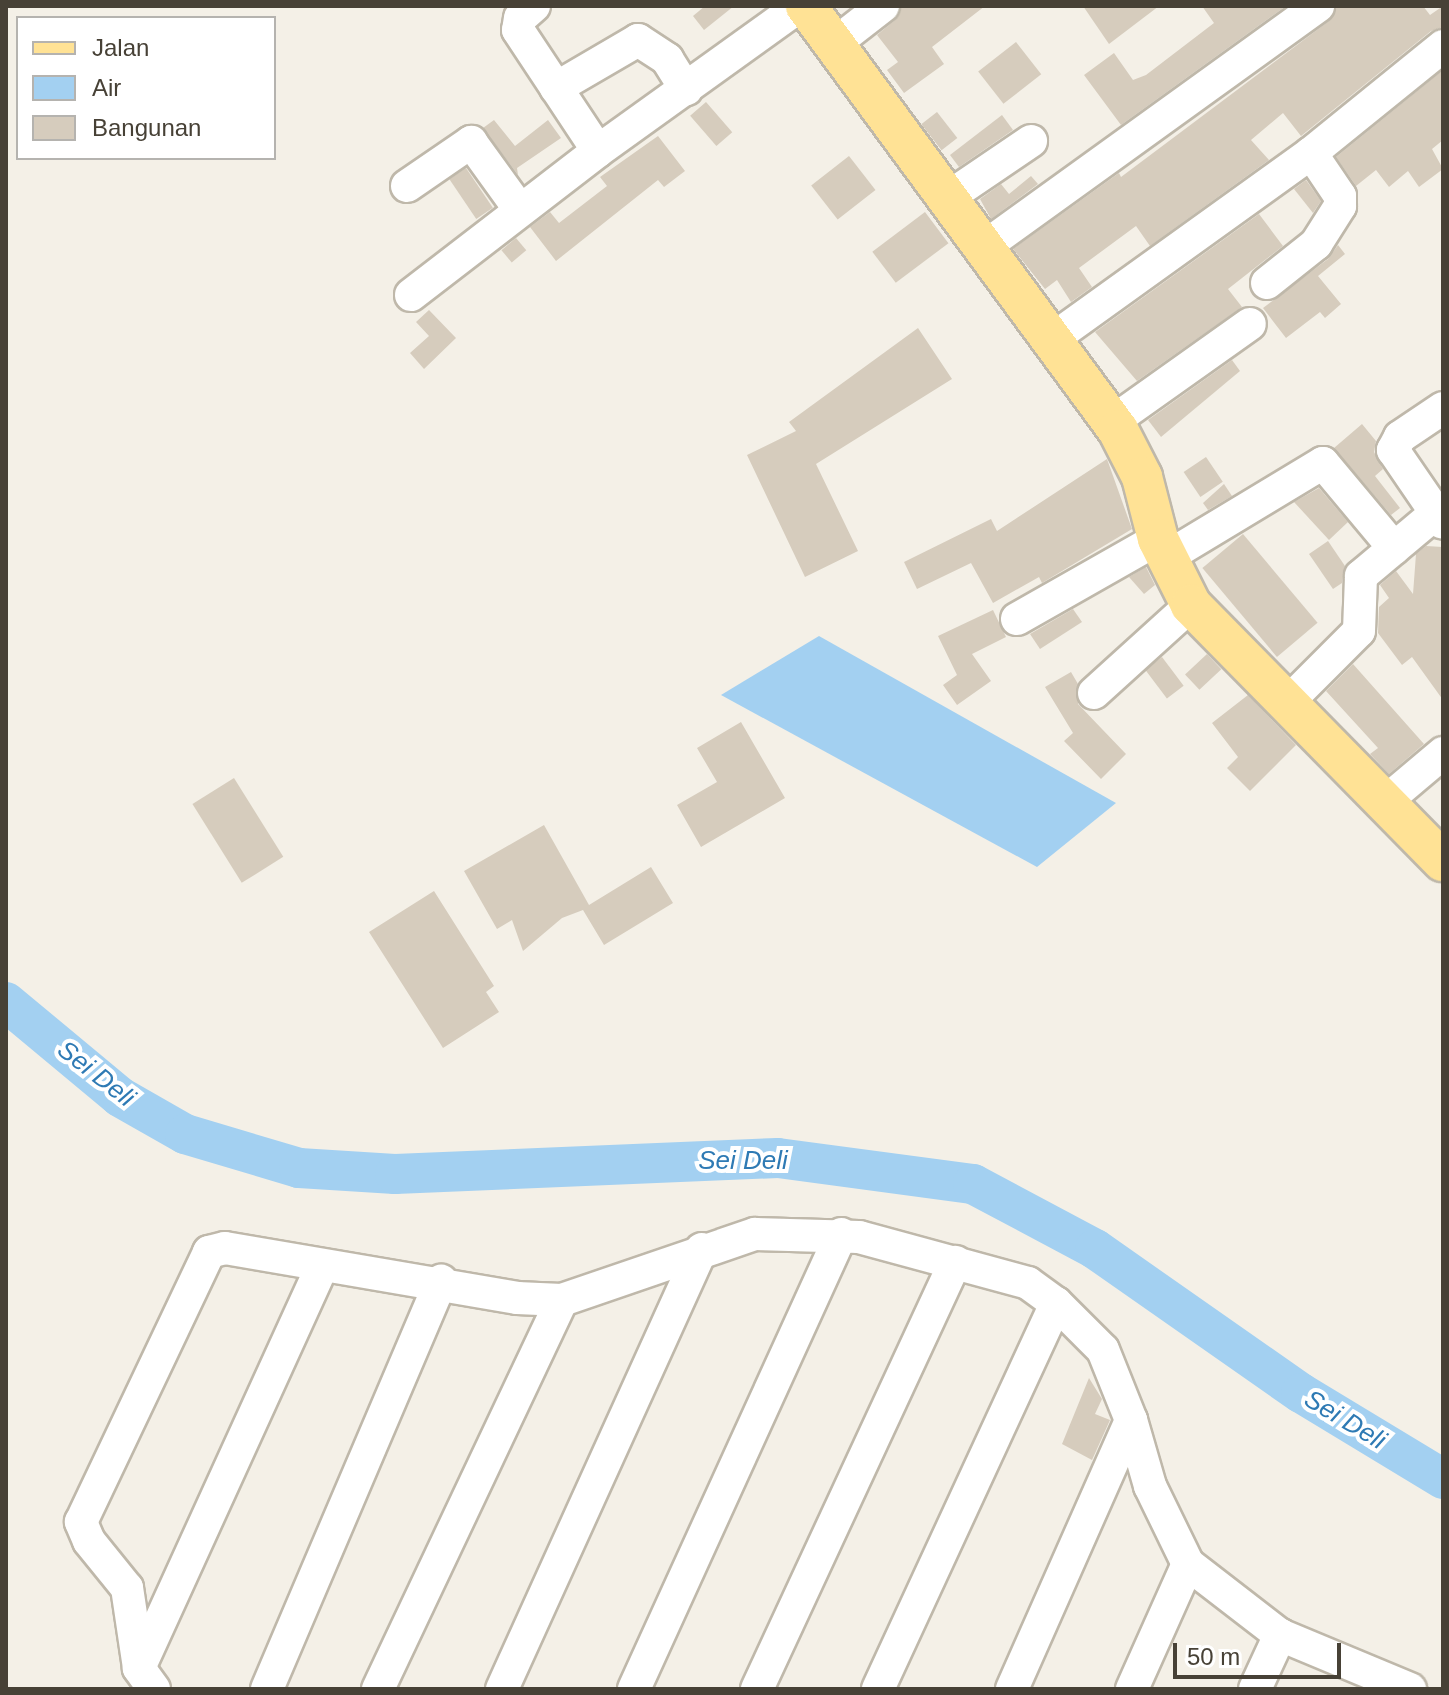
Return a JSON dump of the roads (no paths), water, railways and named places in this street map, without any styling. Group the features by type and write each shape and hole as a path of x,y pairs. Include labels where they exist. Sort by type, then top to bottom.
{"main road":[{"path":"806,6 950,196 1112,422 1142,477 1162,548 1191,605 1443,861"}],"street":[{"path":"534,6 520,18 518,30 598,151"},
{"path":"411,295 598,151 800,6"},
{"path":"834,44 883,6"},
{"path":"984,247 1318,6"},
{"path":"556,88 638,40 667,59 686,89"},
{"path":"1051,340 1311,153 1443,46"},
{"path":"950,196 1031,141"},
{"path":"407,186 471,142 520,210"},
{"path":"1267,283 1316,244 1340,206 1340,196 1311,153"},
{"path":"1112,422 1250,324"},
{"path":"1288,702 1359,631 1357,583 1394,548 1439,518 1393,450 1400,437 1443,408"},
{"path":"1017,619 1162,548 1323,463 1394,548"},
{"path":"1094,693 1191,605"},
{"path":"1385,802 1443,753"},
{"path":"147,1678 127,1588 89,1541 81,1522 209,1252 225,1248 322,1267 441,1281 517,1298 562,1300 702,1249 755,1234 841,1234 1028,1283 1056,1303 1103,1350 1131,1420 1150,1486 1188,1564 1280,1635 1390,1686"},
{"path":"634,1689 841,1234"},
{"path":"502,1689 702,1249"},
{"path":"757,1689 955,1262"},
{"path":"147,1678 322,1267"},
{"path":"267,1689 441,1281"},
{"path":"378,1689 562,1300"},
{"path":"878,1689 1056,1303"},
{"path":"1012,1689 1131,1420"},
{"path":"1132,1689 1188,1564"},
{"path":"1255,1689 1280,1635"}],"water":[{"path":"819,636 1116,803 1037,867 721,695"}],"waterway":[{"name":"Sei Deli","path":"6,1002 120,1097 185,1134 299,1168 395,1174 778,1158 973,1184 1095,1249 1301,1393 1443,1479"}]}
